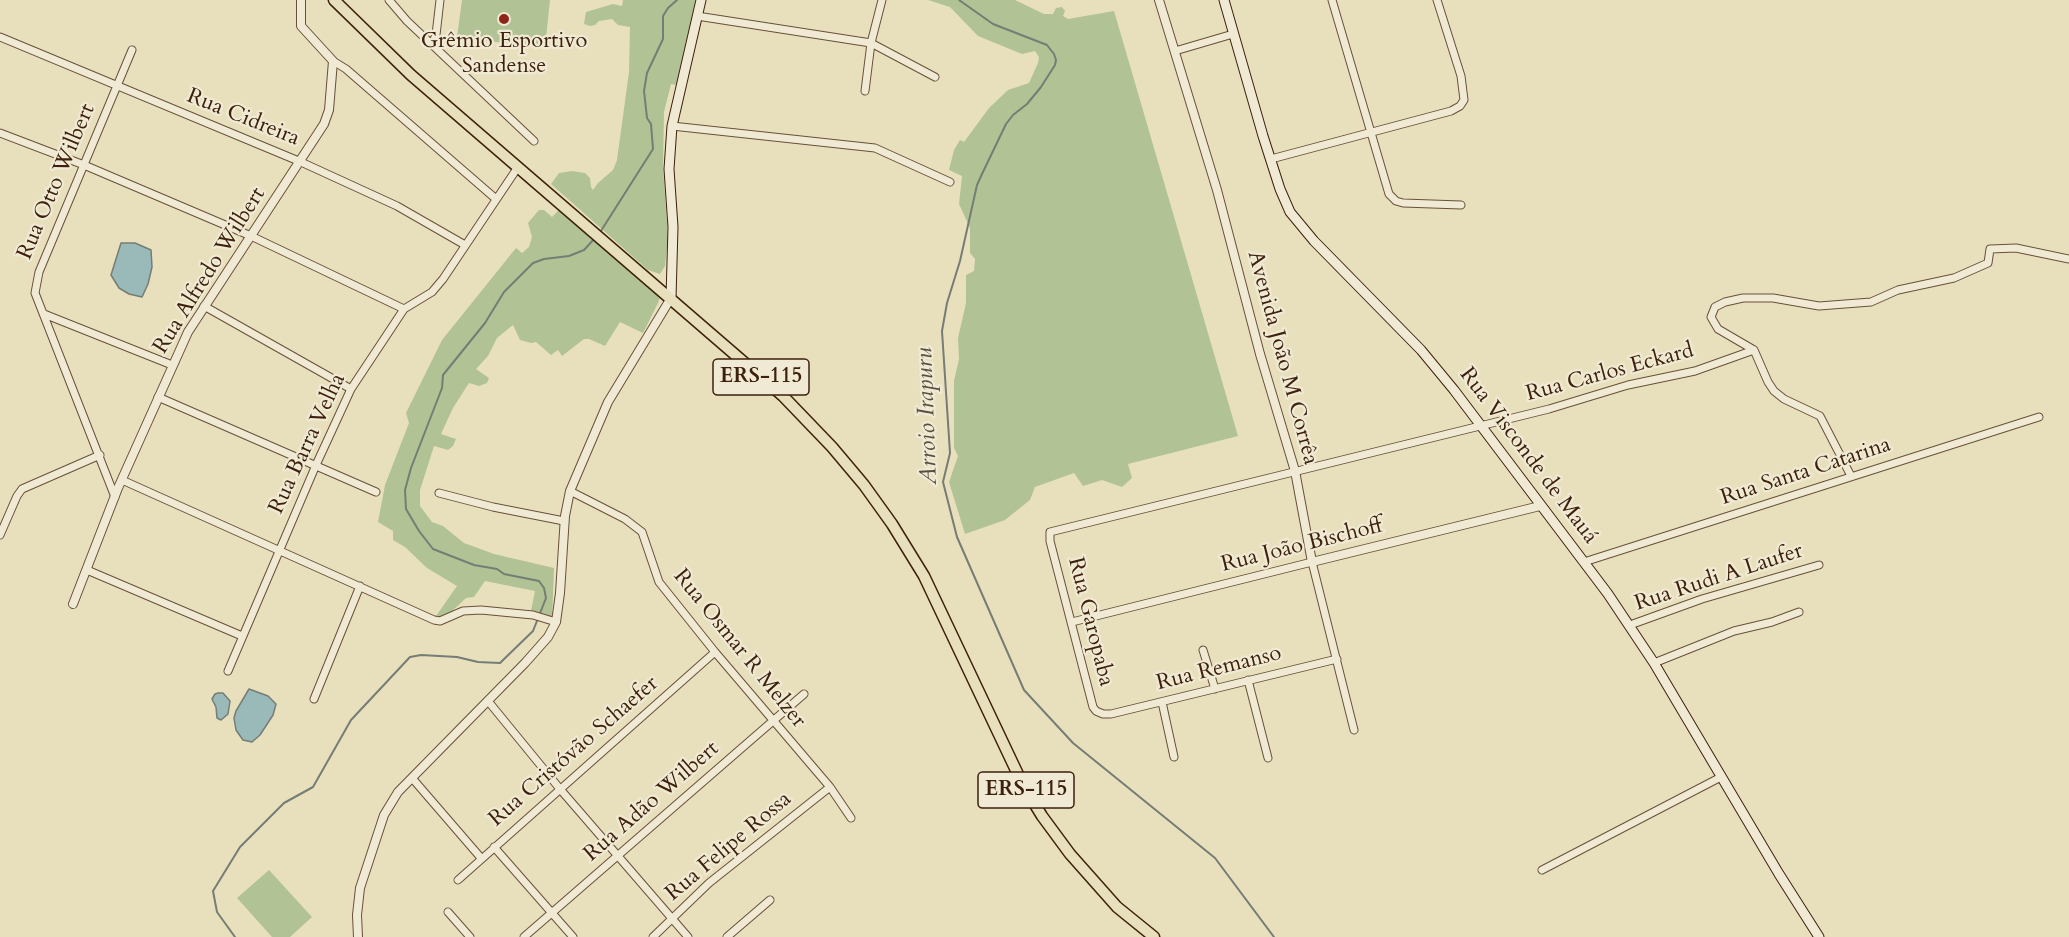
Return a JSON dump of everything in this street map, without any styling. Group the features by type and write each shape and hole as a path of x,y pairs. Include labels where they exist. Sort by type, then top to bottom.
{"main road":[{"name":"ERS-115","path":"334,0 396,62 783,396 825,439 864,485 892,524 924,576 1023,785 1042,816 1070,854 1117,907 1154,937"},
{"path":"671,298 673,227 669,169 672,126 701,0"},
{"name":"Rua Visconde de Mauá","path":"1224,0 1284,200 1301,227 1421,350 1481,425 1630,625 1819,937"}],"street":[{"path":"301,0 301,26 333,61 346,69 496,199"},
{"path":"388,0 534,141"},
{"path":"432,44 436,35 440,0"},
{"path":"865,91 871,43 882,0"},
{"name":"Avenida João M Corrêa","path":"1160,0 1217,190 1260,354 1294,471 1312,562 1354,730"},
{"path":"1332,0 1385,186 1392,198 1403,203 1461,206"},
{"path":"1272,159 1451,111 1460,106 1464,100 1464,90 1457,60 1437,0"},
{"path":"697,16 871,43 935,76"},
{"path":"1175,51 1233,34"},
{"name":"Rua Cidreira","path":"0,37 301,162 388,202 465,245"},
{"name":"Rua Otto Wilbert","path":"115,497 35,292 39,272 132,50"},
{"name":"Rua Alfredo Wilbert","path":"73,604 122,480 188,332 324,124 329,110 333,61"},
{"path":"672,126 874,148 950,182"},
{"path":"0,134 84,165 251,236 404,309"},
{"name":"Rua Barra Velha","path":"228,671 351,389 404,309 432,292 443,279 518,167"},
{"path":"1851,476 1820,416 1784,399 1774,391 1754,350 1718,328 1711,317 1715,307 1743,298 1773,298 1819,306 1871,303 1898,290 1954,278 1988,263 1990,249 2016,248 2069,259"},
{"path":"358,937 357,915 360,888 384,815 398,792 548,637 556,622 564,521 570,491 608,402 671,298"},
{"path":"204,306 351,389"},
{"path":"44,314 172,365"},
{"name":"Rua Carlos Eckard","path":"1054,529 1549,408 1628,385 1695,371 1754,350"},
{"path":"158,397 376,492"},
{"name":"Rua Santa Catarina","path":"1584,562 2039,417"},
{"path":"0,535 16,496 22,489 99,455"},
{"path":"122,480 434,620 440,621 472,610 509,611 534,615 556,622"},
{"name":"Rua Osmar R Melzer","path":"570,491 625,519 642,532 659,582 715,652 830,787 851,818"},
{"path":"439,493 492,507 564,521"},
{"name":"Rua João Bischoff","path":"1072,622 1540,506"},
{"name":"Rua Garopaba","path":"1054,529 1048,536 1093,707 1103,714 1111,714"},
{"name":"Rua Rudi A Laufer","path":"1630,625 1702,599 1819,565"},
{"path":"87,570 242,636"},
{"path":"314,699 360,586"},
{"path":"1654,663 1734,630 1772,622 1799,612"},
{"path":"1203,650 1215,689"},
{"name":"Rua Cristóvão Schaefer","path":"458,880 715,652"},
{"name":"Rua Remanso","path":"1111,714 1337,659"},
{"path":"1248,680 1268,758"},
{"name":"Rua Adão Wilbert","path":"524,937 804,694"},
{"path":"488,701 560,789 688,937"},
{"path":"1161,702 1174,757"},
{"path":"1542,870 1721,777"},
{"path":"412,778 481,858"},
{"name":"Rua Felipe Rossa","path":"653,937 709,883 830,787"},
{"path":"494,847 573,937"},
{"path":"727,937 770,900"},
{"path":"448,912 470,937"}],"green space":[{"name":"Grêmio Esportivo Sandense","path":"462,0 550,0 545,48 457,37"},
{"path":"623,0 696,0 676,85 671,84 664,112 663,167 668,238 665,266 660,274 648,270 551,184 559,173 572,171 585,173 590,178 593,190 613,170 617,160 629,72 630,27 618,25 612,19 599,21 590,26 584,24 586,12 613,4 622,6"},
{"path":"928,0 1015,0 1044,14 1053,14 1056,8 1062,7 1065,11 1063,16 1068,19 1114,11 1238,436 1128,464 1132,478 1122,487 1102,480 1083,486 1074,473 1035,487 1030,500 1005,520 965,534 949,482 958,456 954,448 954,381 959,359 958,338 966,303 966,275 974,271 975,259 970,253 970,228 959,204 962,176 949,170 954,150 960,140 964,142 989,108 1008,90 1029,83 1039,57 1035,51 1022,54 978,36 950,7"},
{"path":"560,209 660,297 643,333 620,322 605,346 584,339 562,356 558,350 551,355 536,342 520,340 513,325 497,338 488,356 476,369 489,378 487,383 479,386 469,383 453,408 441,434 456,439 453,446 448,450 434,446 420,490 420,506 432,522 443,526 464,543 494,554 554,568 552,619 531,611 535,591 485,581 474,597 466,598 450,613 436,616 457,586 427,568 405,547 393,540 393,531 378,522 385,485 409,423 406,413 442,340 516,248 522,253 529,247 532,237 528,223 539,210 544,210 552,217"},
{"path":"269,870 312,917 290,937 272,937 237,898"}],"water":[{"path":"121,243 135,243 151,250 152,267 142,297 129,294 119,288 111,275"},
{"path":"249,689 268,696 276,704 273,715 260,735 252,742 243,740 236,730 234,718"},
{"path":"218,693 223,693 230,701 228,714 221,720 217,718 216,707 212,699"}],"waterway":[{"path":"599,234 653,149 651,124 647,118 644,91 647,73 663,39 663,16 677,0"},
{"name":"Arroio Irapuru","path":"959,0 993,24 1047,45 1056,60 1041,87 1006,124 977,185 960,261 947,303 942,331 950,453 943,482 957,537 1024,690 1073,743 1215,858 1274,937"},
{"path":"235,937 217,912 213,891 240,847 284,803 313,787 351,720 410,657 421,655 457,657 478,662 500,663 533,631 546,598 544,588 539,581 474,565 433,549 406,509 405,490 411,468 442,388 443,375 485,323 504,292 533,263 544,259 569,256 584,250 595,238"}],"place":[{"name":"Grêmio Esportivo Sandense","path":"504,19"}]}
